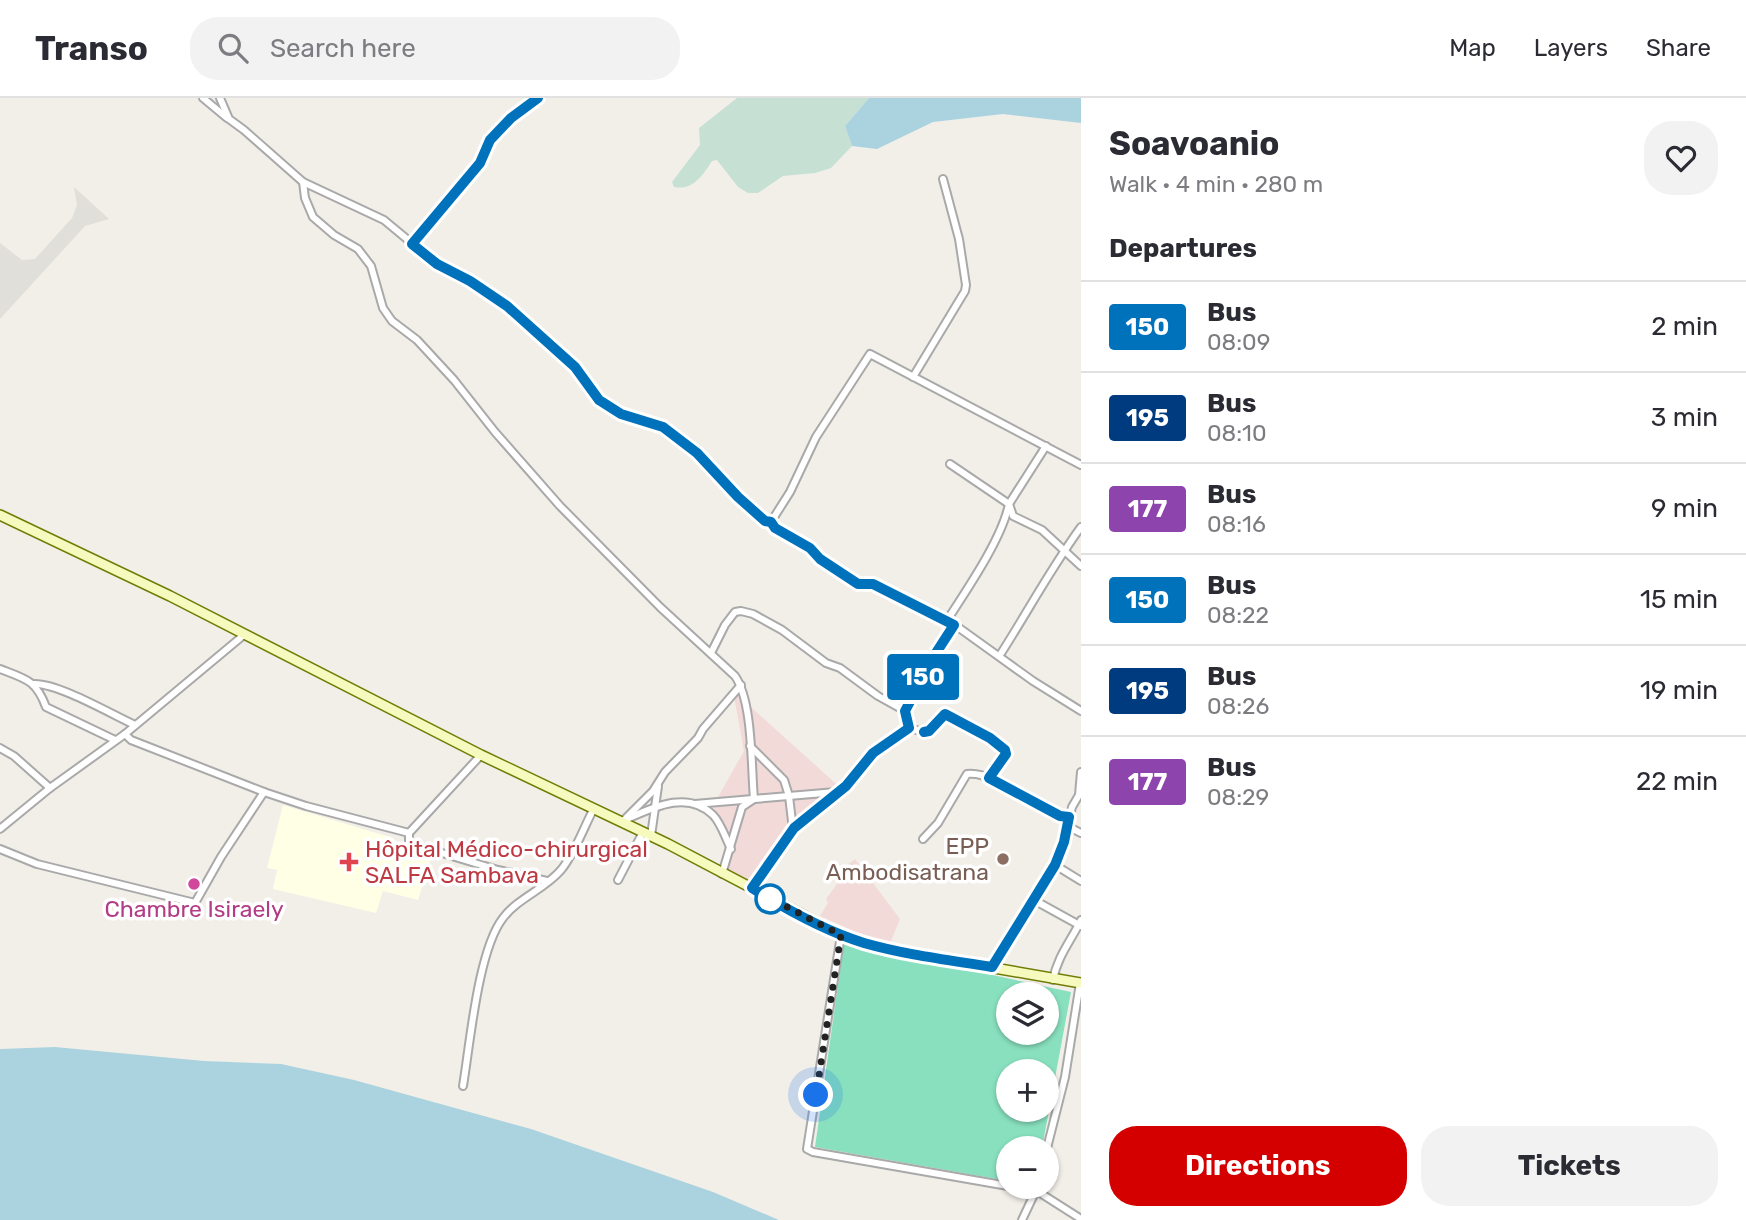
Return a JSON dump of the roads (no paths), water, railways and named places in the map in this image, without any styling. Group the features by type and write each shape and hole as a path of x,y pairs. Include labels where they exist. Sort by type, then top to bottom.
{"main road":[{"path":"0,515 245,634 481,755 594,807 841,935 902,952 1080,983"}],"street":[{"path":"203,98 303,182 384,220 437,264 470,281 507,306 575,367 599,400 621,414 663,427 697,453 738,497 775,528 810,548 820,559 858,584 873,584 954,625 1081,711"},
{"path":"220,98 229,119"},
{"path":"412,244 480,163 490,140 511,118 538,98"},
{"path":"913,377 965,291 966,285 959,239 943,179"},
{"path":"303,182 305,198 313,218 358,249 371,266 383,308 392,321 416,340 454,380 495,432 560,506 660,607 736,676 741,685 750,746 754,799"},
{"path":"771,522 790,492 817,437 870,355 1081,465"},
{"path":"946,622 987,555 1007,515 1009,505 1046,446"},
{"path":"950,464 1009,505 1013,516 1042,530 1081,566"},
{"path":"1000,656 1063,551 1081,527"},
{"path":"711,653 735,612 753,614 782,630 826,663 839,668 878,696 905,711"},
{"path":"909,728 905,711 954,625"},
{"path":"0,829 50,788 125,734 245,634"},
{"path":"0,669 34,684 40,689 47,707 115,740"},
{"path":"34,684 42,684 78,698 135,724"},
{"path":"622,822 659,783 665,772 698,738 741,685"},
{"path":"752,888 793,830 846,786 873,753 909,728 929,731 940,716 949,715 990,738 1005,750 1006,754 989,778"},
{"path":"125,734 131,740 264,792 409,833"},
{"path":"750,746 784,780 793,830"},
{"path":"0,748 15,756 50,788"},
{"path":"481,755 409,833 409,843 498,870 547,881"},
{"path":"992,967 1032,898 1055,865 1064,842 1069,817 1080,795 1081,772"},
{"path":"923,839 938,823 967,774 972,773 989,778 1060,816 1069,817"},
{"path":"618,880 647,834 657,807 659,783"},
{"path":"0,849 37,864 195,902 221,856 264,792"},
{"path":"622,822 673,801 695,804 836,792"},
{"path":"722,874 742,807 754,799"},
{"path":"695,804 714,816 731,849"},
{"path":"463,1086 486,954 495,931 514,907 562,869 594,807"},
{"path":"1067,826 1081,833"},
{"path":"1055,865 1081,881"},
{"path":"1032,898 1080,924 1064,948 1053,980"},
{"path":"841,935 807,1149 996,1184"},
{"path":"1050,1136 1065,1077 1080,983"},
{"path":"1022,1220 1032,1199"},
{"path":"1052,1199 1081,1219"}],"water":[{"path":"869,98 1081,98 1081,123 1003,114 933,122 877,149 852,146 845,126"},
{"path":"55,1047 204,1061 281,1064 354,1080 531,1129 713,1192 779,1220 0,1220 0,1049"}],"place":[{"name":"EPP Ambodisatrana","path":"1003,859"},
{"name":"Hôpital Médico-chirurgical SALFA Sambava","path":"349,862"},
{"name":"Chambre Isiraely","path":"194,884"}]}
